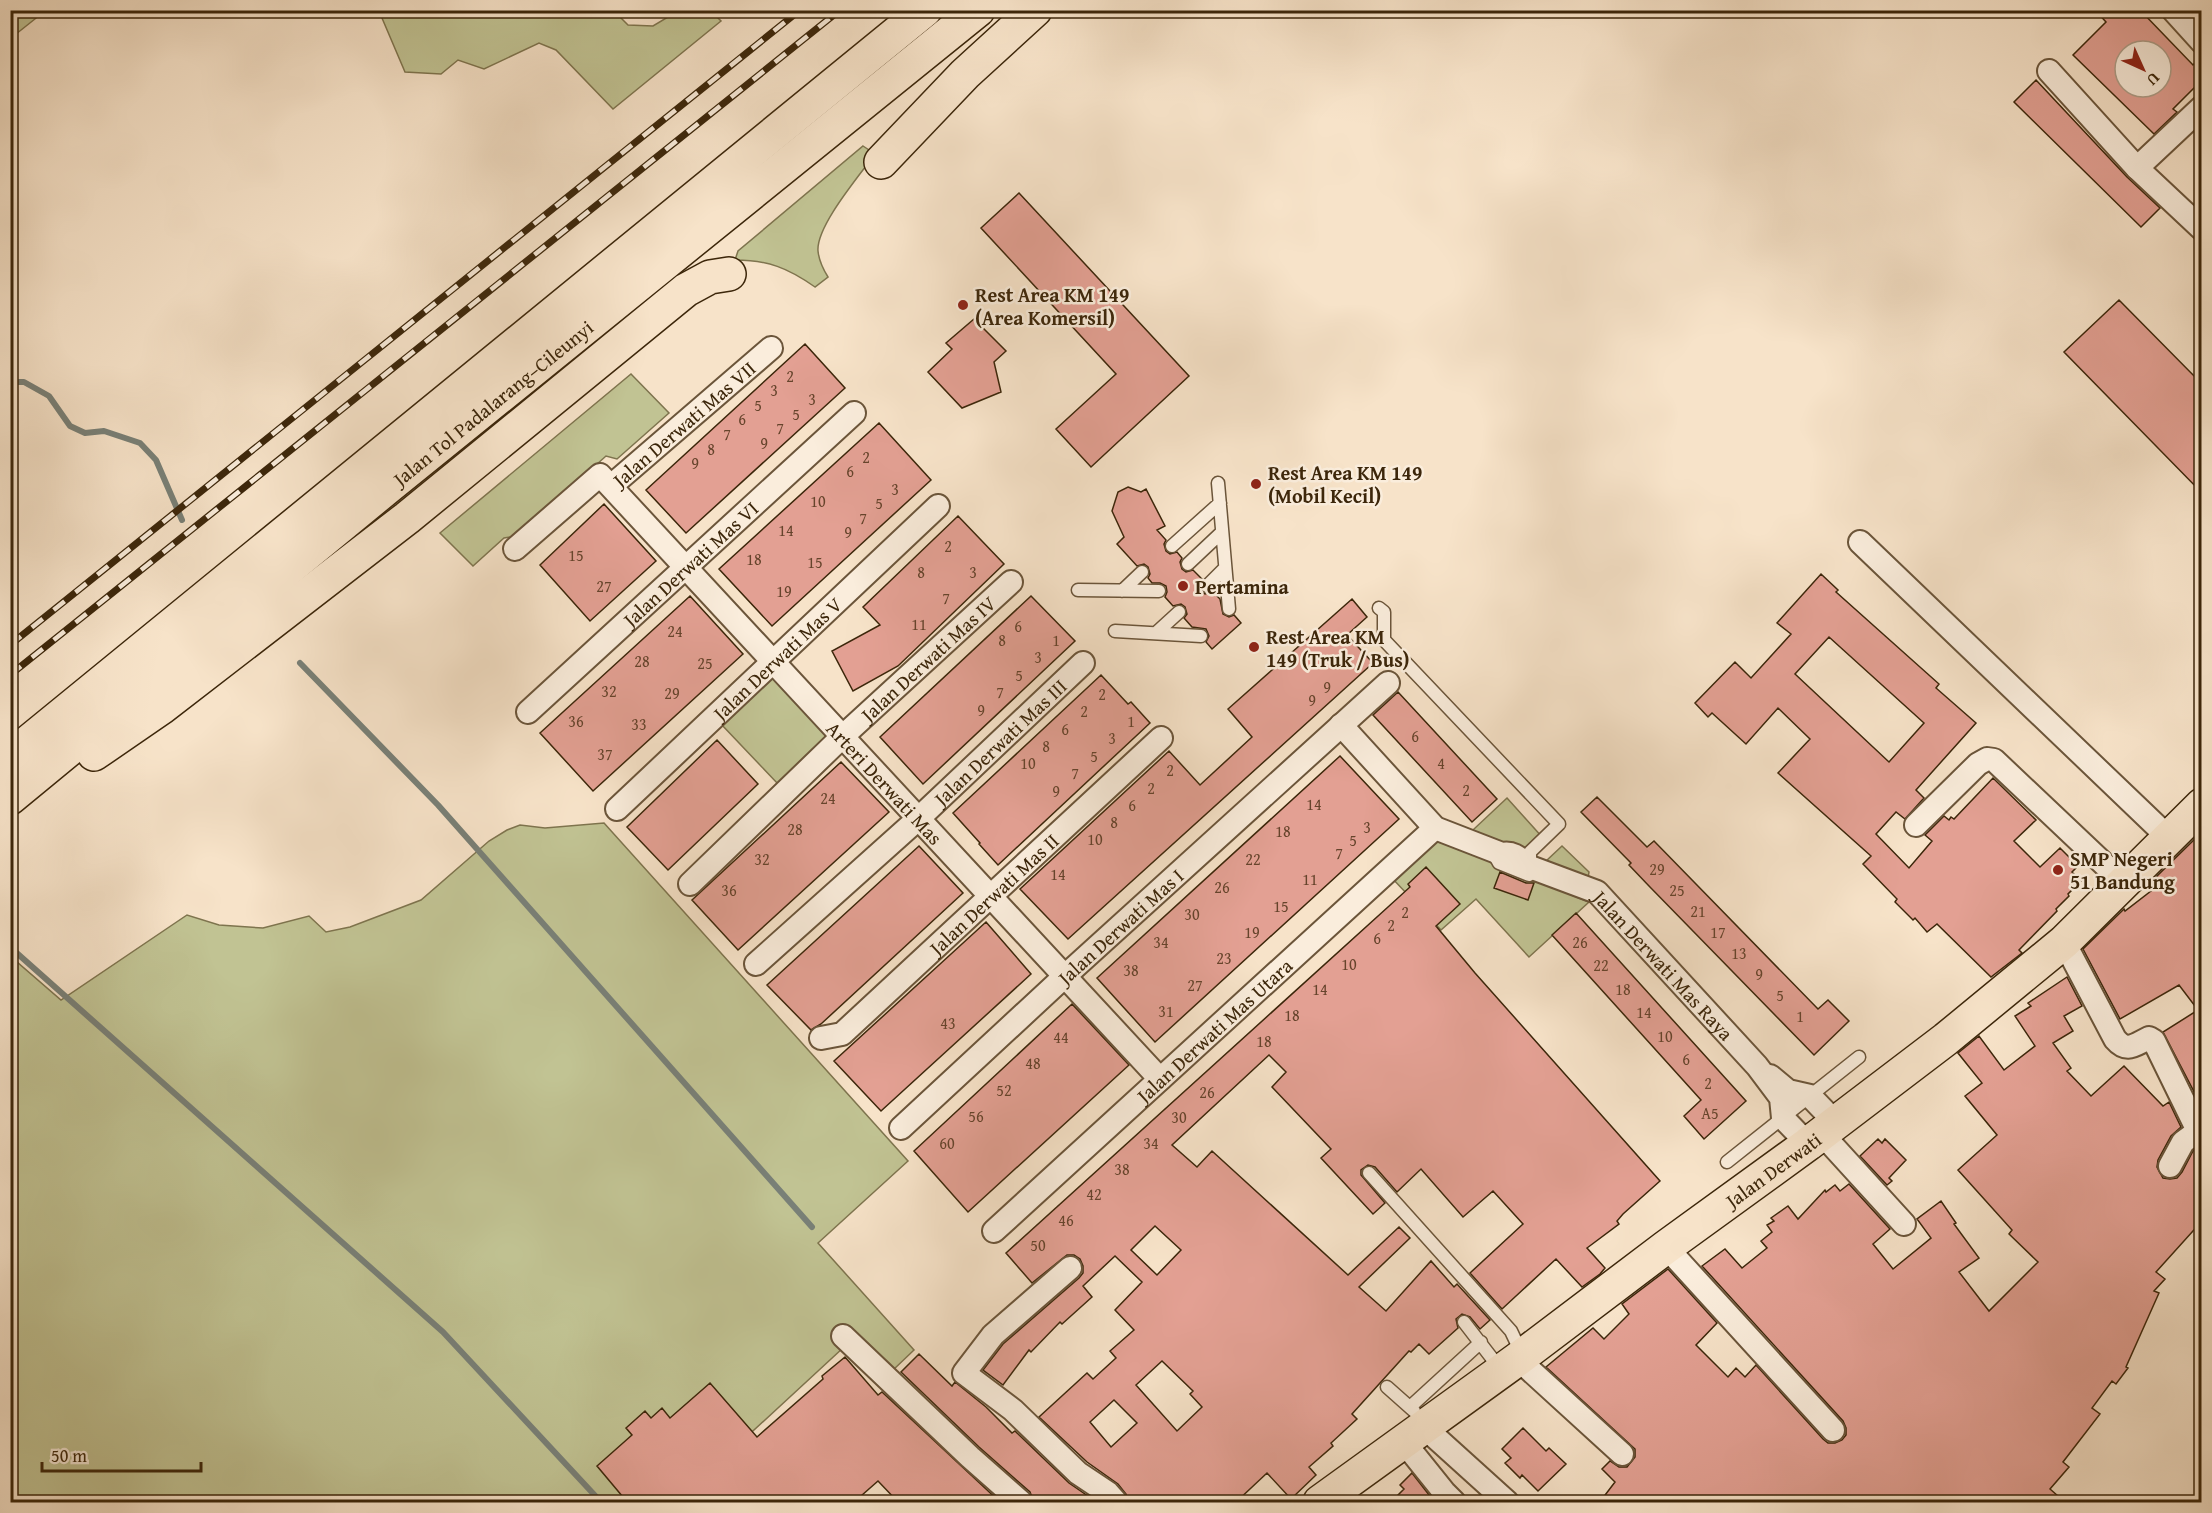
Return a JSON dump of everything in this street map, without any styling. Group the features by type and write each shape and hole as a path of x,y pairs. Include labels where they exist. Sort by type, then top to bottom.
{"main road":[{"name":"Jalan Tol Padalarang–Cileunyi","path":"10,757 925,10"},
{"name":"Jalan Tol Padalarang–Cileunyi","path":"10,798 379,494 978,10"},
{"path":"881,162 964,74 1035,10"},
{"path":"10,811 161,708 416,511 686,290 710,277 729,274"},
{"name":"Jalan Derwati","path":"1328,1500 1416,1424 1510,1365 1666,1247 1822,1134 1946,1039 2064,942 2202,805"}],"street":[{"path":"2173,10 2202,42"},
{"path":"2049,71 2137,168 2202,229"},
{"path":"2137,168 2202,107"},
{"name":"Jalan Derwati Mas VII","path":"515,549 600,475 611,486 771,348"},
{"name":"Jalan Derwati Mas VI","path":"528,712 854,413"},
{"name":"Arteri Derwati Mas","path":"611,486 1160,1079"},
{"name":"Jalan Derwati Mas V","path":"617,809 938,506"},
{"path":"1860,542 2168,837"},
{"name":"Jalan Derwati Mas IV","path":"690,884 843,736 1011,582"},
{"name":"Jalan Derwati Mas III","path":"756,964 919,818 1083,663"},
{"name":"Jalan Derwati Mas I","path":"901,1128 1388,683"},
{"path":"1341,725 1435,828"},
{"name":"Jalan Derwati Mas II","path":"821,1038 842,1034 1161,738"},
{"path":"1916,825 1978,764 1987,759 1994,760 2123,882"},
{"name":"Jalan Derwati Mas Raya","path":"1435,828 1497,853 1505,861 1520,867 1529,866 1597,892 1757,1066"},
{"name":"Jalan Derwati Mas Utara","path":"994,1232 1435,828"},
{"path":"2064,942 2115,1039 2121,1046 2127,1048 2149,1038 2154,1041 2200,1130 2183,1142 2170,1166"},
{"path":"1757,1066 1788,1091 1810,1096 1822,1134 1904,1224"},
{"path":"1757,1066 1781,1098 1784,1118 1822,1134"},
{"path":"1666,1247 1833,1430"},
{"path":"1070,1268 993,1335 964,1373 1013,1410 1078,1473 1108,1494 1116,1503"},
{"path":"843,1336 970,1457 1022,1503"},
{"path":"1510,1365 1622,1454"},
{"path":"1416,1424 1444,1492 1454,1503"},
{"path":"1416,1424 1507,1503"}],"lane":[{"path":"1218,483 1229,609"},
{"path":"1172,546 1220,503"},
{"path":"1188,564 1222,532"},
{"path":"1208,586 1225,568"},
{"path":"1122,591 1142,572"},
{"path":"1078,590 1159,591"},
{"path":"1379,608 1384,612 1384,640 1559,824 1530,852 1529,866"},
{"path":"1156,633 1179,612"},
{"path":"1115,631 1201,636"},
{"path":"1497,853 1499,863 1545,881 1556,876"},
{"path":"1727,1162 1859,1057"},
{"path":"1369,1173 1511,1331 1519,1348 1510,1365 1481,1342 1464,1322"},
{"path":"1387,1387 1416,1424 1481,1342"}],"green space":[{"path":"11,10 45,10 45,11 11,38"},
{"path":"710,10 721,21 613,109 556,50 539,43 484,69 458,60 441,74 405,72 379,11 614,11 628,25 653,26 678,11"},
{"path":"863,146 875,154 840,201 819,241 819,258 828,277 815,287 777,266 735,260 738,251"},
{"path":"631,374 669,413 617,459 606,456 517,536 504,538 473,566 440,533"},
{"path":"772,676 829,736 778,784 721,724"},
{"path":"1507,798 1543,838 1529,852 1529,878 1589,902 1529,957 1476,899 1441,930 1392,878 1436,837 1457,845"},
{"path":"604,823 908,1161 818,1243 914,1350 892,1371 857,1335 676,1502 11,1502 10,956 61,1000 187,915 219,925 263,928 309,916 326,932 350,927 421,900 489,841 507,830 520,825 545,828"},
{"path":"1562,846 1589,872 1588,878 1545,862"}],"building":[{"path":"2095,10 2140,10 2168,39 2113,39 2113,94 2073,55 2106,22"},
{"path":"2173,44 2193,65 2202,56 2202,80 2173,109 2177,112 2154,134 2118,99 2173,99"},
{"path":"2036,80 2127,177 2160,208 2141,227 2014,102"},
{"path":"1019,193 1189,376 1091,467 1056,429 1116,374 981,228"},
{"path":"2119,300 2202,384 2202,493 2064,352"},
{"path":"974,319 1006,351 994,362 1001,392 962,408 928,372 952,349 946,343"},
{"path":"805,344 845,388 686,533 646,490"},
{"path":"879,423 931,480 772,626 719,569"},
{"path":"1128,487 1141,492 1146,489 1165,526 1157,530 1166,540 1164,544 1166,551 1170,554 1177,552 1182,558 1180,562 1182,569 1186,572 1193,570 1202,579 1199,584 1201,591 1205,594 1213,592 1220,599 1223,614 1229,617 1234,615 1241,623 1212,649 1206,642 1209,636 1206,629 1192,627 1184,618 1187,614 1185,607 1181,604 1173,606 1165,597 1166,586 1152,583 1148,578 1150,574 1148,567 1144,564 1137,566 1117,544 1124,537 1112,511 1118,492"},
{"path":"604,504 656,561 590,621 540,565"},
{"path":"958,516 1004,564 898,666 853,691 832,651 880,625 863,607"},
{"path":"1821,574 1838,590 1836,592 1939,684 1936,688 1976,723 1916,790 1924,798 1905,819 1896,812 1876,834 1909,868 1932,841 1925,835 1944,816 1949,820 1951,817 1954,819 1993,778 2036,820 2014,841 2040,867 2060,848 2078,866 2072,872 2081,881 2056,909 2057,911 2019,950 2022,953 1991,977 1937,924 1927,932 1915,918 1913,920 1895,902 1897,899 1863,864 1871,856 1778,773 1810,739 1778,708 1746,744 1712,713 1708,717 1695,703 1735,662 1751,678 1791,634 1777,623","holes":["1829,637 1924,723 1889,762 1795,674"]},
{"path":"690,596 743,654 593,791 540,733"},
{"path":"1031,596 1075,641 923,784 880,737"},
{"path":"1352,599 1367,617 1347,635 1373,663 1068,939 1020,889 1169,751 1200,785 1252,737 1228,709"},
{"path":"1101,675 1128,704 1131,702 1150,723 998,865 953,813"},
{"path":"1398,692 1497,799 1472,822 1373,715"},
{"path":"717,740 758,784 668,870 627,827"},
{"path":"1340,756 1399,819 1155,1042 1097,978"},
{"path":"841,762 889,812 738,950 692,900"},
{"path":"1597,797 1647,847 1654,841 1818,1009 1828,1000 1849,1021 1814,1055 1649,886 1629,865 1631,863 1581,812"},
{"path":"2202,832 2202,1107 2163,1032 2198,1010 2179,985 2120,1019 2083,949 2124,909 2125,911 2160,884 2154,879"},
{"path":"919,846 963,893 821,1024 811,1030 767,985"},
{"path":"1426,867 1460,904 1436,926 1660,1181 1623,1214 1617,1221 1619,1224 1587,1248 1605,1268 1600,1274 1582,1287 1556,1259 1502,1309 1470,1273 1523,1224 1493,1191 1463,1217 1421,1169 1397,1192 1375,1167 1368,1165 1361,1170 1361,1175 1385,1203 1373,1214 1321,1158 1331,1149 1272,1087 1286,1072 1269,1055 1172,1145 1197,1167 1212,1151 1348,1275 1399,1227 1410,1238 1359,1287 1386,1311 1431,1261 1454,1287 1457,1284 1490,1320 1480,1329 1470,1317 1462,1314 1456,1319 1458,1328 1429,1354 1419,1344 1411,1352 1409,1351 1352,1414 1357,1419 1331,1443 1333,1446 1309,1467 1316,1475 1291,1499 1267,1473 1235,1503 1129,1503 1126,1494 1118,1484 1087,1462 1039,1417 1087,1373 1093,1379 1116,1358 1110,1351 1134,1330 1115,1310 1142,1282 1115,1256 1083,1286 1092,1297 1062,1324 1060,1322 1031,1352 1029,1350 1003,1385 983,1370 1003,1344 1083,1273 1080,1259 1074,1255 1067,1255 1032,1283 1006,1253 1410,887 1408,884","holes":["1155,1226 1181,1250 1157,1275 1131,1250","1162,1361 1193,1391 1190,1394 1202,1407 1177,1431 1136,1385","1114,1400 1137,1423 1111,1447 1090,1422"]},
{"path":"1500,872 1526,883 1534,883 1528,900 1494,888"},
{"path":"1576,913 1746,1101 1704,1139 1684,1116 1701,1100 1552,935"},
{"path":"986,922 1031,974 881,1111 834,1061"},
{"path":"2067,977 2082,1006 2064,1016 2073,1031 2053,1043 2071,1068 2067,1071 2091,1096 2124,1066 2163,1106 2169,1102 2181,1127 2171,1136 2158,1160 2157,1167 2163,1178 2177,1178 2193,1151 2202,1145 2202,1221 2156,1272 2165,1279 2154,1291 2159,1293 2126,1367 2128,1368 2116,1384 2112,1381 2092,1408 2100,1414 2063,1462 2069,1467 2050,1489 2066,1503 1599,1503 1615,1482 1602,1469 1610,1461 1619,1467 1627,1467 1635,1457 1635,1449 1546,1367 1593,1328 1604,1339 1629,1314 1622,1304 1668,1269 1717,1323 1696,1345 1728,1377 1736,1368 1745,1377 1756,1365 1823,1439 1828,1443 1835,1443 1846,1435 1843,1421 1702,1266 1725,1249 1742,1268 1767,1248 1761,1241 1772,1232 1767,1225 1774,1221 1771,1218 1788,1206 1798,1219 1825,1190 1826,1192 1835,1185 1840,1191 1849,1184 1890,1229 1873,1244 1893,1269 1931,1238 1917,1219 1941,1201 1956,1223 1954,1224 1979,1258 1959,1272 1989,1311 2038,1262 2009,1234 2012,1230 1958,1170 1997,1135 1965,1096 1982,1083 1958,1053 1979,1036 2004,1070 2035,1046 2015,1016 2031,1006 2028,1003"},
{"path":"1072,1004 1129,1065 968,1212 914,1151"},
{"path":"1878,1139 1882,1143 1885,1139 1906,1160 1889,1178 1892,1181 1887,1185 1860,1156"},
{"path":"919,1354 952,1386 955,1382 986,1407 1012,1433 1015,1431 1069,1483 1098,1503 1034,1503 1030,1492 901,1372"},
{"path":"845,1357 878,1395 882,1392 1001,1503 899,1503 878,1481 853,1503 628,1503 597,1466 632,1435 626,1428 645,1411 651,1418 662,1408 670,1418 710,1383 757,1437"},
{"path":"1523,1428 1546,1451 1549,1448 1566,1464 1538,1491 1522,1475 1520,1478 1505,1463 1511,1458 1502,1449"},
{"path":"1412,1473 1435,1503 1390,1503 1404,1489 1400,1485"}],"waterway":[{"path":"10,382 24,382 49,396 70,426 85,433 104,431 140,443 156,460 182,520"},
{"path":"300,663 438,805 812,1227"},
{"path":"10,947 443,1332 601,1502"}],"railway":[{"path":"10,645 800,10"},
{"path":"10,675 840,10"}],"place":[{"name":"Rest Area KM 149 (Area Komersil)","path":"963,305"},
{"name":"Rest Area KM 149 (Mobil Kecil)","path":"1256,484"},
{"name":"Pertamina","path":"1183,586"},
{"name":"Rest Area KM 149 (Truk / Bus)","path":"1254,647"},
{"name":"SMP Negeri 51 Bandung","path":"2058,870"}]}
